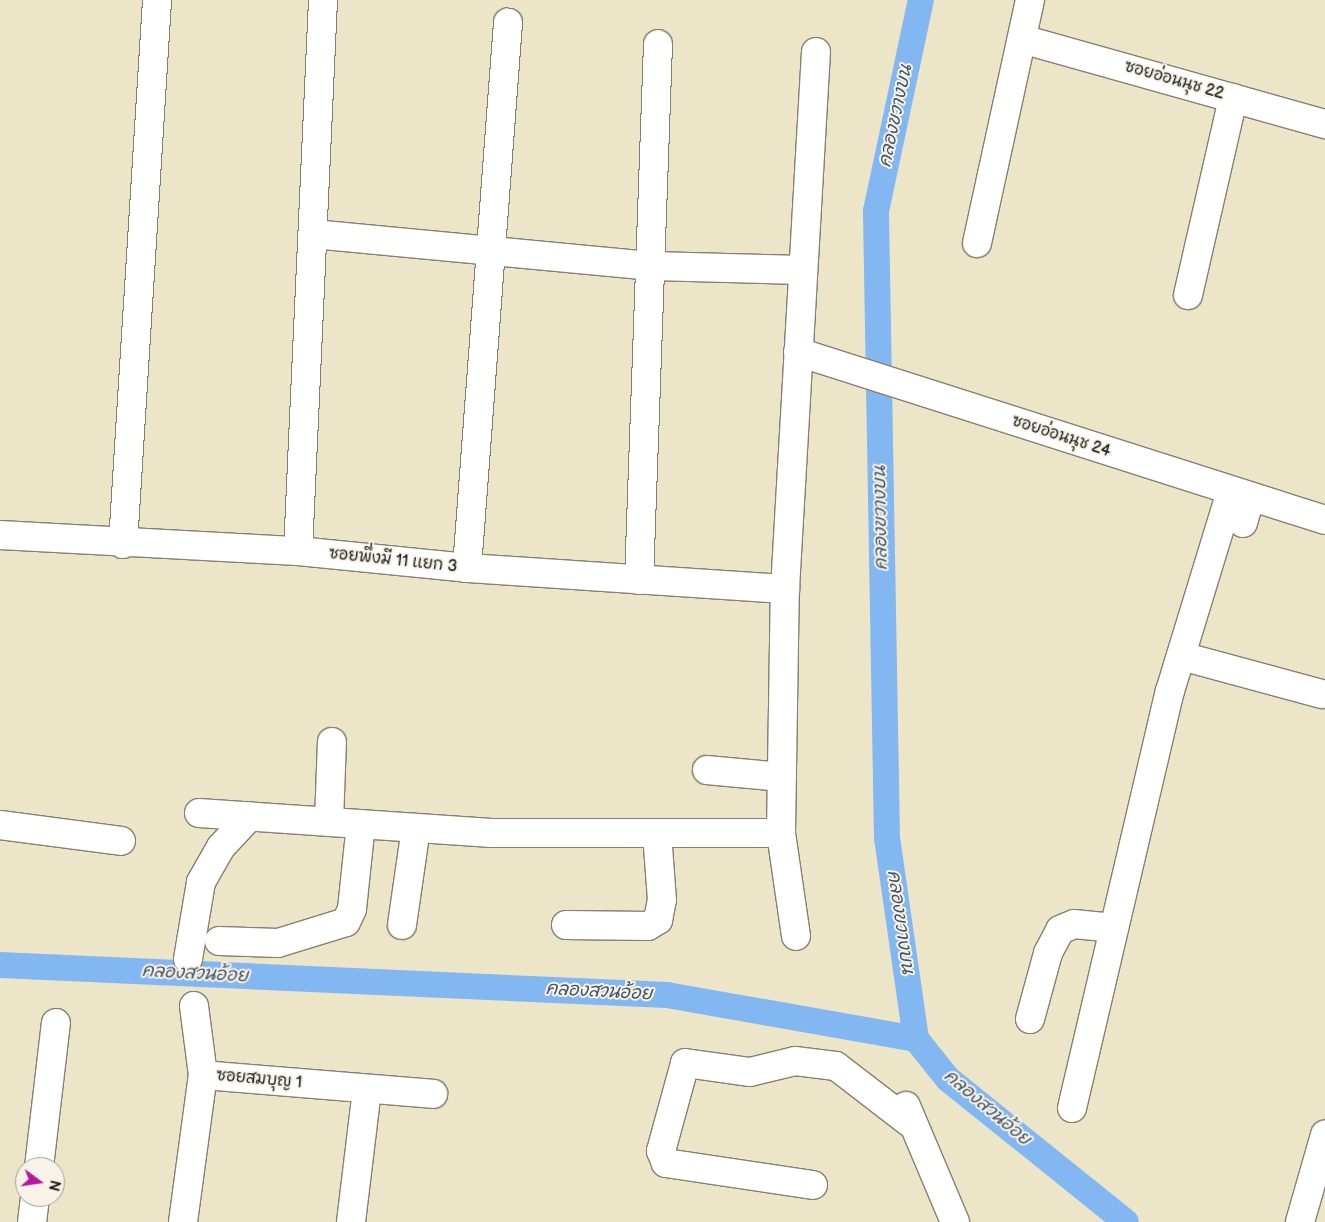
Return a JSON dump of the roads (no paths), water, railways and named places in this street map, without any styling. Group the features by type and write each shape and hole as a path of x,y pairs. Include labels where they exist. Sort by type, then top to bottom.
{"street":[{"path":"124,544 157,0"},
{"path":"298,551 323,0"},
{"path":"977,243 1030,0"},
{"path":"467,568 489,249 508,23"},
{"name":"ซอยอ่อนนุช 22","path":"1022,39 1325,124"},
{"path":"638,580 652,266 658,44"},
{"path":"796,936 781,834 785,589 816,52"},
{"path":"1188,295 1233,98"},
{"path":"313,234 489,249 652,266 802,270"},
{"name":"ซอยอ่อนนุช 24","path":"798,352 909,388 1241,504 1325,520"},
{"path":"1072,1108 1181,656 1241,504"},
{"name":"ซอยพึ่งมี 11 แยก 3","path":"0,535 124,544 298,551 467,568 785,589"},
{"path":"1181,656 1322,694"},
{"path":"329,822 332,742"},
{"path":"707,770 782,777"},
{"path":"199,813 491,833 781,834"},
{"path":"188,959 201,882 221,847 250,816"},
{"path":"219,941 278,943 346,922 352,910 361,824"},
{"path":"0,825 121,841"},
{"path":"402,925 416,828"},
{"path":"566,925 648,926 658,920 662,900 657,833"},
{"path":"1030,1019 1048,953 1060,930 1074,924 1114,928"},
{"path":"194,1006 203,1075"},
{"path":"40,1157 56,1023"},
{"path":"813,1185 666,1163 662,1150 686,1063 750,1072 795,1061 836,1066 907,1111 955,1222"},
{"name":"ซอยสมบุญ 1","path":"183,1222 203,1075 433,1094"},
{"path":"351,1222 367,1089"},
{"path":"1300,1222 1325,1135"},
{"path":"32,1222 34,1207"}],"waterway":[{"name":"คลองขวางบน","path":"916,1039 887,838 876,211 921,0"},
{"name":"คลองสวนอ้อย","path":"0,965 667,995 916,1039 948,1079 1126,1222"}]}
